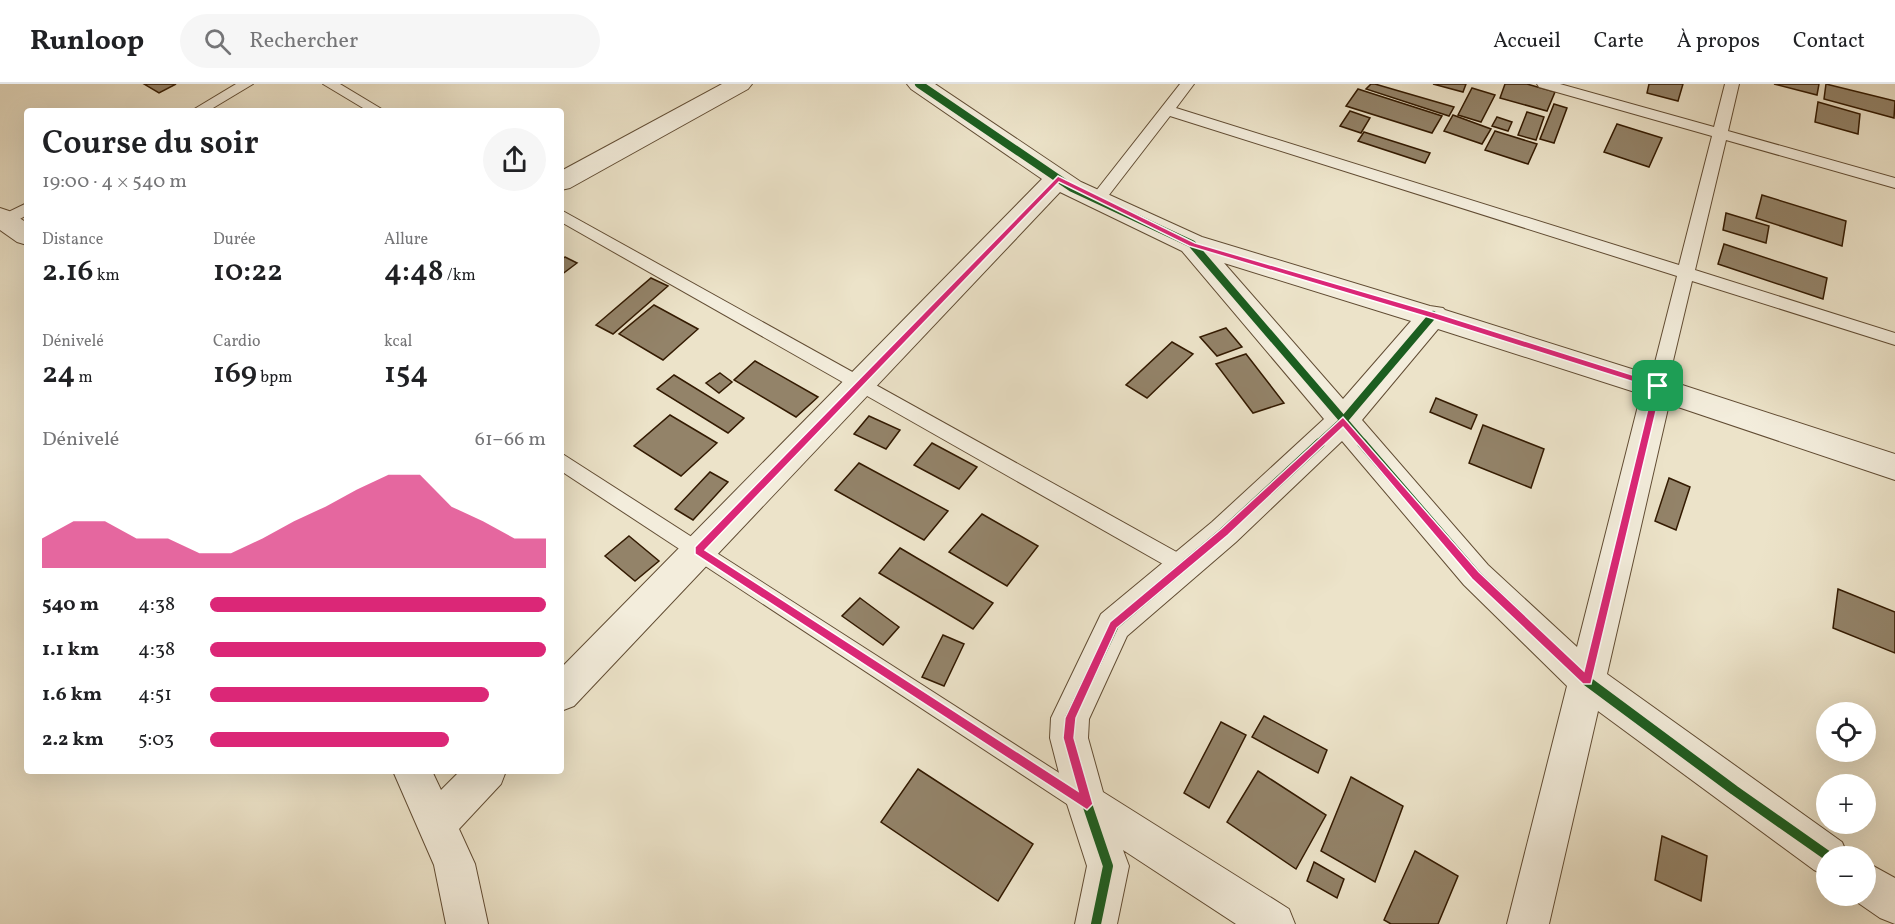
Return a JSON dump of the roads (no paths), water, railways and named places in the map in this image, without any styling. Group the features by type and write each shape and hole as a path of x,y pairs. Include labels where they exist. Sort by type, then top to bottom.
{"street":[{"path":"564,180 740,84"},
{"path":"919,84 1058,178 1097,200 1192,244 1433,315 1658,386 1895,467"},
{"path":"564,691 1058,178"},
{"path":"11,215 24,232"},
{"path":"1192,244 1476,575 1587,681 1816,848"},
{"path":"1096,924 1108,866 1087,804 1069,738 1070,718 1114,625 1224,532 1343,421 1433,315"},
{"path":"1528,924 1658,386"},
{"path":"413,774 454,864 467,924"},
{"path":"436,824 484,774"},
{"path":"1087,804 1274,924"},
{"path":"1876,890 1895,903"}],"lane":[{"path":"203,108 246,84"},
{"path":"330,84 373,108"},
{"path":"1097,200 1187,84"},
{"path":"1544,84 1895,183"},
{"path":"1658,386 1732,84"},
{"path":"1167,110 1895,339"},
{"path":"564,216 1184,566"},
{"path":"564,463 1087,804"}]}
